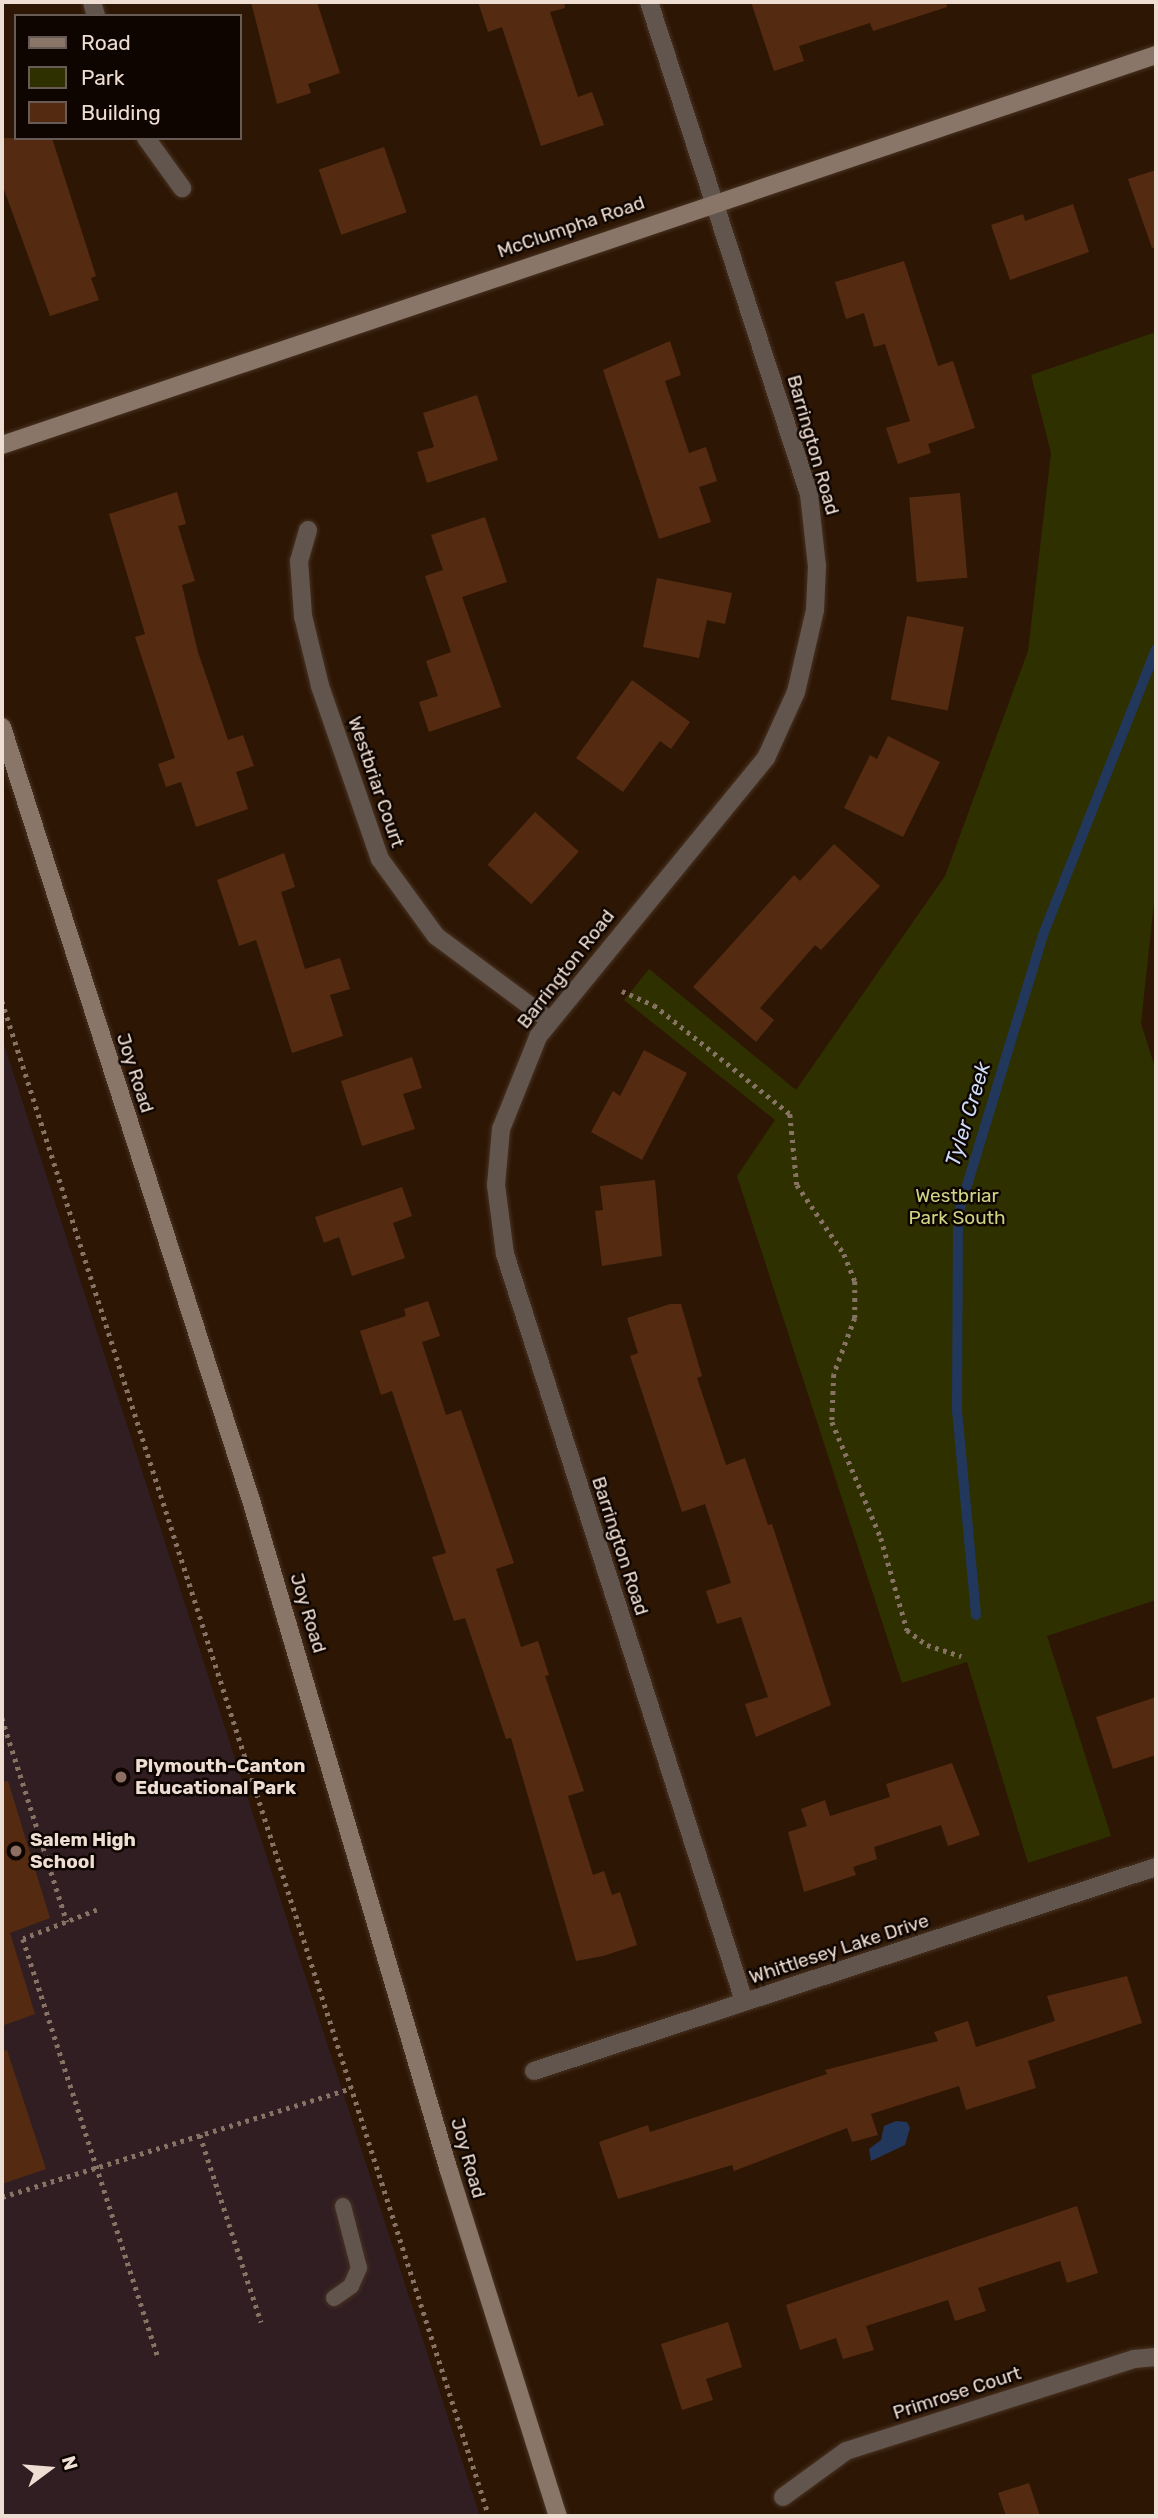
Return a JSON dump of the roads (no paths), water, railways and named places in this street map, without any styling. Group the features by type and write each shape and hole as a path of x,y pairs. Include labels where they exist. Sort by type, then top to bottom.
{"street":[{"name":"Barrington Road","path":"649,2 716,200 809,494 817,566 809,646 796,692 766,758 548,1020 522,1064 502,1129 498,1218 744,2001"},
{"name":"McClumpha Road","path":"2,445 716,200 1156,55"},
{"path":"147,140 182,187"},
{"name":"Westbriar Court","path":"308,530 299,561 303,616 320,685 380,859 436,936 548,1020"},
{"name":"Joy Road","path":"2,727 251,1500 449,2171 558,2516"},
{"name":"Whittlesey Lake Drive","path":"534,2071 1156,1867"},
{"name":"Primrose Court","path":"783,2497 846,2451 1134,2359 1156,2357"}],"lane":[{"path":"334,2298 351,2286 359,2269 344,2206"}],"water":[{"path":"896,2121 907,2122 910,2128 905,2145 871,2161 869,2149 881,2140 884,2126"}],"waterway":[{"name":"Tyler Creek","path":"976,1615 957,1410 958,1215 1044,932 1156,649"}],"place":[{"name":"Plymouth-Canton Educational Park","path":"121,1777"},
{"name":"Salem High School","path":"16,1851"}],"park label":[{"name":"Westbriar Park South","path":"957,1207"}]}
